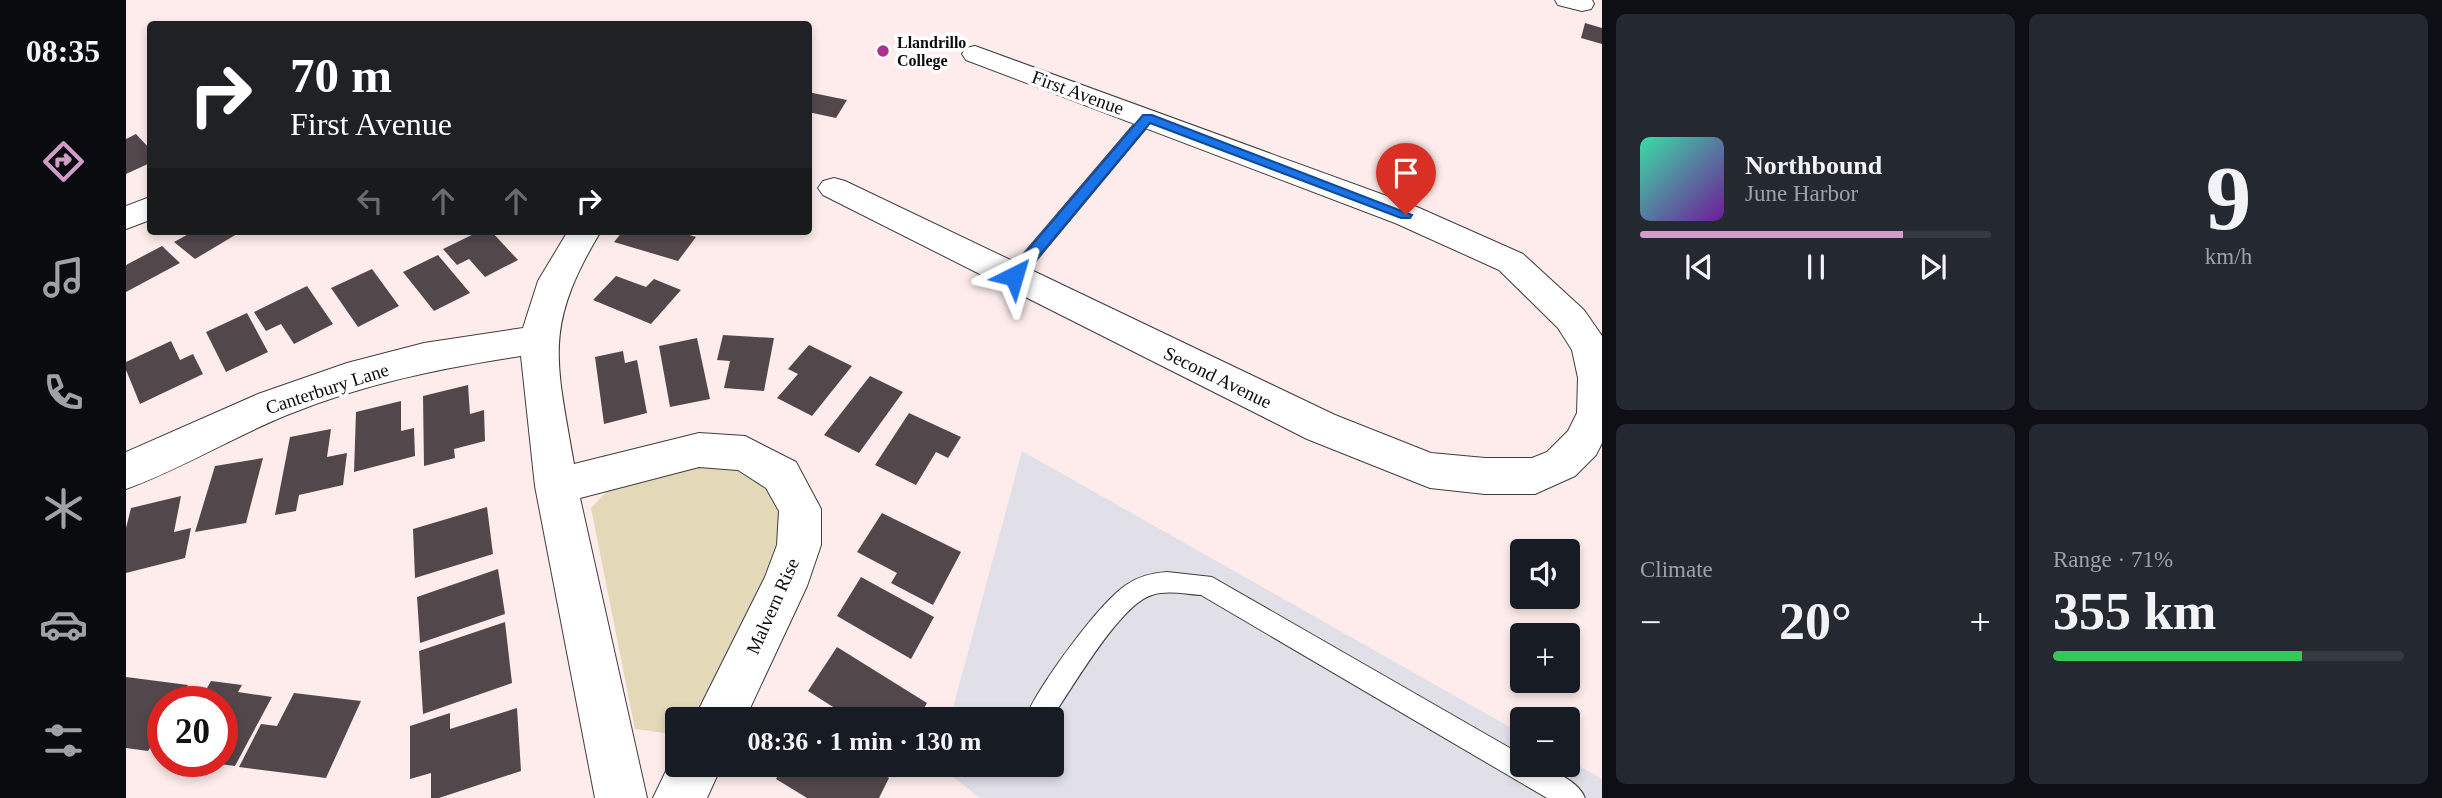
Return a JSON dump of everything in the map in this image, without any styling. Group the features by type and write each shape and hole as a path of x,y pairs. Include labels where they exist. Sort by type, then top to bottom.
{"street":[{"name":"First Avenue","path":"975,54 1406,215 1511,262 1571,319 1590,347 1597,378 1599,414"},
{"name":"Second Avenue","path":"834,188 1321,427 1430,470 1485,476 1535,475 1562,464 1581,443 1599,414"},
{"path":"126,218 147,209"},
{"path":"583,235 557,276 545,307 540,339 540,374 556,486 621,798"},
{"name":"Canterbury Lane","path":"126,471 268,406 350,377 423,358 540,339"},
{"name":"Malvern Rise","path":"556,486 699,450 745,453 781,475 800,509 799,545 784,586 725,707"},
{"path":"679,798 690,777"}],"lane":[{"path":"1014,276 1147,118"},
{"path":"1045,707 1118,604 1144,586 1190,583 1204,586 1572,798"}],"shaded area":[{"path":"1022,451 1510,727 1510,777 1580,777 1580,767 1602,779 1602,798 980,798 953,777 1064,777 1064,707 953,707"},
{"path":"696,462 754,473 779,501 782,538 705,707 665,707 665,733 635,729 591,508 609,489"}],"building":[{"path":"1585,23 1602,28 1602,44 1581,38"},
{"path":"812,93 847,100 836,118 812,113"},
{"path":"136,134 147,146 147,164 126,174 126,139"},
{"path":"187,235 235,235 195,259 174,242"},
{"path":"472,235 495,235 518,260 485,277 469,259 457,265 443,249"},
{"path":"620,235 696,237 678,261 614,242"},
{"path":"162,246 180,263 126,292 126,265"},
{"path":"438,255 470,293 434,311 403,272"},
{"path":"372,269 399,306 358,327 331,288"},
{"path":"616,276 646,287 654,279 681,290 651,324 593,300"},
{"path":"307,286 333,324 294,344 281,324 266,331 254,312"},
{"path":"247,313 268,352 226,372 206,332"},
{"path":"723,335 774,338 764,391 724,388 730,361 717,360"},
{"path":"697,338 710,399 670,407 659,346"},
{"path":"171,341 180,360 193,354 203,374 140,404 126,370 126,362"},
{"path":"809,345 852,366 812,416 777,398 798,374 788,369"},
{"path":"623,351 625,363 637,360 647,413 604,424 595,357"},
{"path":"870,376 903,392 859,453 824,435"},
{"path":"468,385 470,414 484,410 485,441 454,449 455,458 424,466 423,396"},
{"path":"401,401 401,431 414,428 415,456 354,472 356,412"},
{"path":"909,413 961,437 948,458 936,452 916,485 875,465"},
{"path":"331,429 327,457 347,453 343,485 299,495 296,511 275,515 290,437"},
{"path":"263,458 246,523 195,532 215,466"},
{"path":"181,496 174,532 191,528 185,558 126,573 126,528 131,508"},
{"path":"487,507 493,554 415,578 413,529"},
{"path":"882,513 961,552 933,605 891,583 897,573 857,552"},
{"path":"498,569 505,614 420,643 417,597"},
{"path":"861,577 934,617 911,659 837,616"},
{"path":"505,622 512,683 423,714 419,651"},
{"path":"837,647 927,703 925,707 833,707 808,691"},
{"path":"126,677 188,685 147,686 147,751 126,748"},
{"path":"211,681 242,685 238,692 238,686 208,686"},
{"path":"238,692 272,697 238,760"},
{"path":"294,693 361,701 326,778 239,767 261,724 277,726"},
{"path":"517,708 521,771 439,798 431,798 431,773 410,779 410,726 450,713 450,729"},
{"path":"889,778 879,798 807,798 776,779"}],"place":[{"name":"Llandrillo College","path":"883,51"}],"route":[{"path":"1014,276 1147,118 1406,215"}]}
